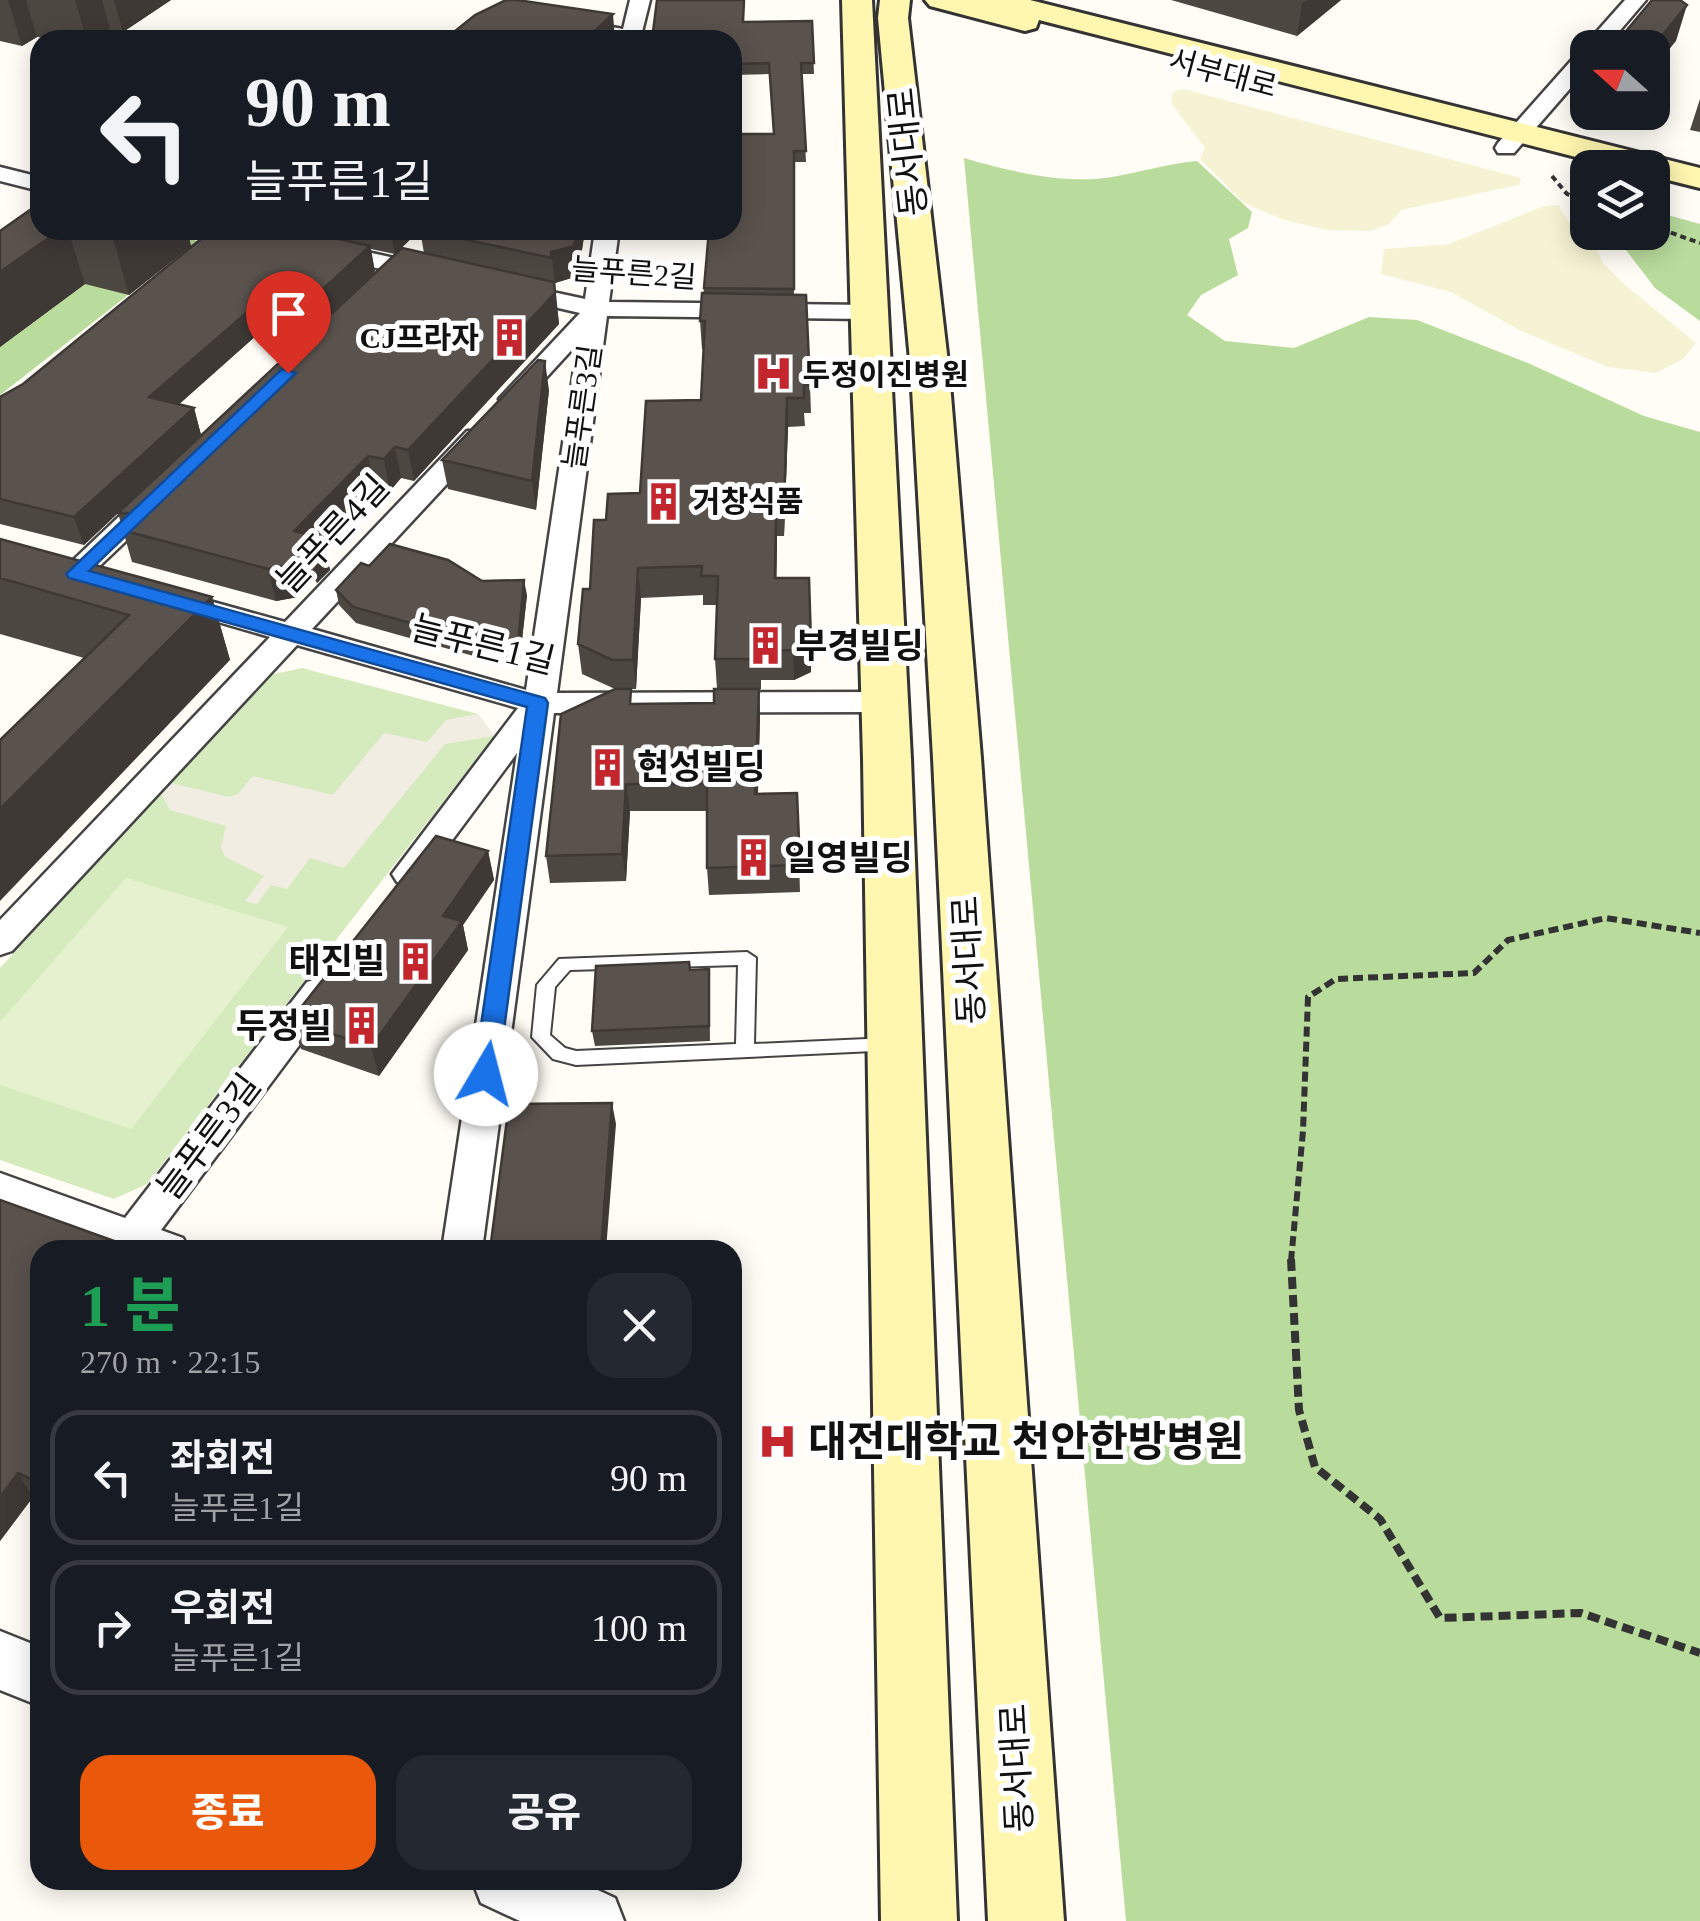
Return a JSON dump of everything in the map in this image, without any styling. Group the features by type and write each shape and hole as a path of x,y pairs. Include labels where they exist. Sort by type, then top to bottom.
{"main road":[{"name":"동서대로","path":"857,0 883,702 919,1921"},
{"name":"서부대로","path":"995,0 1512,140 1570,162"},
{"name":"동서대로","path":"921,26 930,371 957,758 1026,1921"},
{"name":"서부대로","path":"921,26 1101,42 1512,140 1700,178"},
{"path":"1670,190 1700,198"}],"street":[{"path":"633,30 640,0"},
{"path":"1610,30 1636,0"},
{"path":"544,20 592,30"},
{"path":"1512,140 1570,75"},
{"path":"0,174 30,182"},
{"path":"258,240 454,278"},
{"name":"늘푸른3길","path":"463,1240 605,240"},
{"path":"372,293 426,242"},
{"name":"늘푸른2길","path":"489,286 597,308 868,312"},
{"name":"늘푸른4길","path":"0,942 597,308"},
{"path":"76,574 176,478"},
{"name":"늘푸른1길","path":"42,564 538,703 883,702"},
{"name":"늘푸른3길","path":"383,908 538,703"},
{"name":"늘푸른3길","path":"153,1240 336,970"},
{"name":"늘푸른3길","path":"0,1188 143,1240"},
{"path":"0,1660 30,1673"},
{"path":"525,1890 592,1921"}],"lane":[{"path":"745,1049 747,958 565,964 546,985 541,1037 558,1054 576,1058 894,1044"}],"path":[{"path":"1552,176 1570,195"},
{"path":"1670,232 1700,243"},
{"path":"1700,934 1606,918 1508,940 1474,972 1336,979 1308,997 1304,1131 1290,1249 1299,1410 1314,1467 1380,1520 1440,1618 1581,1613 1700,1653"}],"shaded area":[{"path":"1183,89 1521,178 1519,185 1401,210 1389,224 1370,231 1328,230 1284,220 1244,203 1200,159 1205,148 1171,103 1173,92"},
{"path":"1558,205 1570,224 1570,250 1597,250 1603,263 1625,285 1696,343 1683,359 1656,373 1608,367 1521,331 1451,292 1381,274 1384,249 1449,244 1544,206"},
{"path":"478,714 494,736 445,744 344,868 310,858 287,889 271,885 257,904 245,901 264,876 225,857 221,847 226,826 170,810 161,794 171,783 229,797 238,794 253,776 333,795 384,733 427,742 446,720"}],"green space":[{"path":"964,158 1018,172 1076,179 1112,177 1197,161 1252,212 1248,228 1229,239 1238,275 1201,295 1187,315 1225,341 1294,348 1369,317 1417,320 1528,363 1644,416 1700,432 1700,1921 1126,1921"},
{"path":"1670,216 1700,224 1700,321 1655,288 1626,250 1670,250"},
{"path":"144,240 195,240 0,395 0,347"},
{"path":"302,668 478,714 494,736 147,1184 114,1199 0,1160 0,968 270,675"},
{"path":"126,878 288,927 131,1129 0,1085 0,1022"}],"building":[{"path":"506,0 613,14 596,30 456,30 475,15"},
{"path":"657,0 744,0 743,22 812,21 814,63 801,63 806,151 794,151 794,289 704,288 708,240 742,240 742,134 774,134 769,63 742,64 742,30 653,30"},
{"path":"1652,0 1680,0 1687,5 1667,30 1627,30"},
{"path":"30,210 30,240 46,240 0,272 0,231"},
{"path":"200,240 343,240 370,246 301,309 261,300 149,397 194,408 74,517 0,499 0,397 23,384"},
{"path":"467,240 575,240 574,246 551,252 552,258"},
{"path":"402,248 554,282 555,293 408,450 395,447 384,459 368,456 294,531 322,538 290,565 268,569 122,530 140,513 118,513"},
{"path":"702,293 806,295 810,385 804,385 804,398 787,398 784,507 776,507 775,578 809,578 811,643 793,650 760,651 760,659 715,659 718,576 701,576 702,566 638,568 633,660 612,660 578,644 583,589 590,589 594,520 606,520 608,494 640,493 646,401 701,400 705,321 700,321"},
{"path":"538,360 545,361 532,481 442,460"},
{"path":"0,539 212,597 0,809 0,740 129,615 0,578"},
{"path":"390,544 448,560 482,581 524,580 518,643 500,648 353,607 336,590 361,563 369,566"},
{"path":"615,689 631,689 630,704 714,703 714,689 759,689 755,794 797,793 800,865 707,868 707,784 626,784 622,854 546,856 561,714"},
{"path":"436,836 488,851 443,916 462,921 371,1047 291,1020"},
{"path":"689,962 690,970 709,969 709,1026 592,1031 596,966"},
{"path":"612,1103 602,1240 491,1240 509,1104"},
{"path":"0,1200 111,1240 30,1240 30,1478 18,1473 0,1497"}],"place":[{"name":"CJ프라자","path":"509,337"},
{"name":"두정이진병원","path":"773,374"},
{"name":"거창식품","path":"663,501"},
{"name":"부경빌딩","path":"765,646"},
{"name":"현성빌딩","path":"607,767"},
{"name":"일영빌딩","path":"754,858"},
{"name":"태진빌","path":"415,961"},
{"name":"두정빌","path":"362,1026"},
{"name":"대전대학교 천안한방병원","path":"778,1442"}],"route":[{"path":"288,373 76,574 538,703 486,1074"}]}
